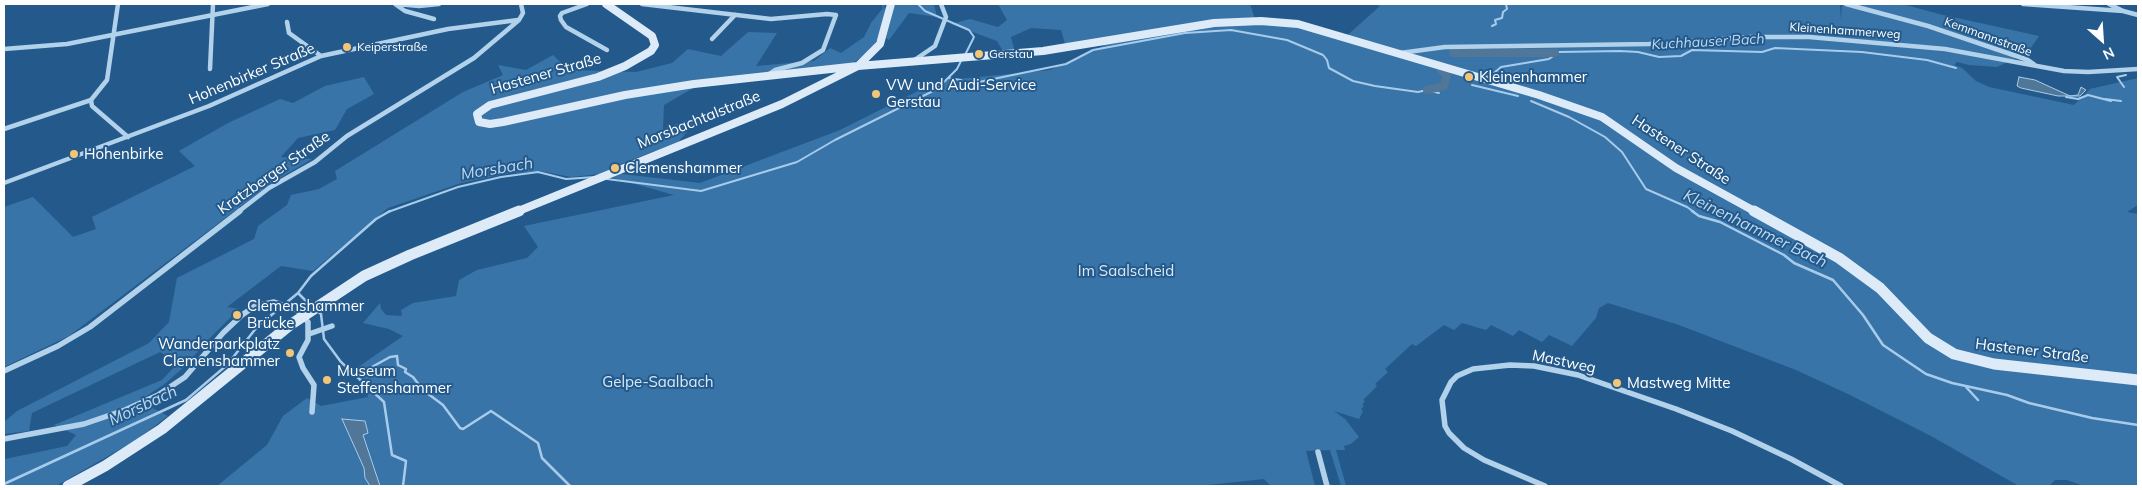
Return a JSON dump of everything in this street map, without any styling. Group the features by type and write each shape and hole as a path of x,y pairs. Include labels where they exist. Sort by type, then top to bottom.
{"main road":[{"name":"Hastener Straße","path":"606,4 652,36 655,45 651,51 625,66 598,77 490,105 480,110 477,114 477,119 483,123 496,123 659,89 766,76"},
{"name":"Morsbachtalstraße","path":"303,312 349,284 381,268 782,104 858,66 872,54 883,38 891,4"},
{"name":"Hastener Straße","path":"912,61 1064,49 1172,28 1224,22 1275,22 1315,28 1540,95 1602,117 1676,168 1844,262 1880,288 1928,338 1954,354 1994,364 2138,380"},
{"path":"872,54 872,58 885,64"},
{"path":"766,76 912,61"},
{"path":"68,486 105,466 162,429 303,312"}],"street":[{"path":"4,129 91,100 107,80 118,4"},
{"path":"210,69 213,4"},
{"path":"4,49 67,44 268,4"},
{"path":"396,4 411,6 439,4"},
{"path":"396,4 403,10 434,19"},
{"path":"519,20 523,13 521,4"},
{"path":"586,4 562,13 560,16 561,20 566,27 607,50"},
{"path":"642,4 779,19 827,14 836,16 823,50 802,64 775,70 766,76"},
{"path":"912,61 934,48 946,17 941,4"},
{"name":"Kemmannstraße","path":"1846,4 1928,26 2028,60 2036,66"},
{"path":"2023,4 2058,8 2124,11"},
{"path":"2109,4 2138,15"},
{"path":"403,10 411,6"},
{"path":"712,39 735,15"},
{"name":"Hohenbirker Straße","path":"4,183 209,106 321,56 448,28 519,20"},
{"name":"Kratzberger Straße","path":"4,371 52,349 90,327 269,188 315,162 348,136 461,66 519,20"},
{"path":"287,22 289,33 321,56"},
{"name":"Kleinenhammerweg","path":"1399,53 1445,47 1649,44 1781,37 1847,40 1945,49 2064,71 2088,72 2138,69"},
{"path":"91,100 92,106 128,137"},
{"path":"4,439 84,424 125,410 158,395 185,377 223,333 248,310 266,303 279,303 303,312 308,322 310,334 299,357 303,368 314,385 312,412"},
{"path":"310,334 330,327"},
{"name":"Mastweg","path":"1545,486 1537,485 1484,460 1464,448 1449,433 1445,426 1442,400 1451,382 1458,376 1473,369 1510,365 1534,366 1578,375 1676,408 1724,428 1791,459 1841,486"},
{"path":"1318,452 1328,486"}],"green space":[{"name":"Im Saalscheid","path":"881,4 884,4 885,11 880,33 872,50 850,65 702,83 664,105 663,129 703,114 678,142 613,167 622,174 700,183 840,130 938,81 1050,70 1105,45 1066,47 1061,30 1031,28 1011,37 1015,52 1004,53 997,41 951,24 970,19 998,27 1007,20 998,4 1250,4 1256,22 1288,24 1342,40 1380,6 1374,4 1840,4 1841,21 1842,4 1902,4 2039,36 2028,52 1997,67 1957,62 1954,65 1962,68 1976,81 1989,87 2074,105 2090,89 2138,78 2138,205 2127,212 2138,214 2138,486 2084,486 2067,480 2055,480 2049,486 2019,486 1931,436 1796,370 1679,325 1608,303 1599,308 1596,318 1572,346 1549,335 1542,342 1519,330 1513,336 1491,325 1486,330 1462,323 1454,330 1444,325 1416,346 1412,344 1385,369 1388,372 1375,384 1377,386 1363,400 1365,401 1362,405 1364,406 1361,409 1363,411 1359,419 1334,411 1345,419 1359,437 1351,444 1344,446 1345,450 1336,450 1346,486 1341,486 1330,450 1306,451 1315,486 1271,486 1264,479 1198,486 217,486 267,445 283,416 307,398 321,406 368,397 365,384 351,372 403,336 389,329 363,323 380,303 381,309 386,315 402,316 401,310 413,303 456,296 459,280 477,270 527,258 538,247 524,226 674,195 600,174 571,177 540,171 506,174 461,183 388,208 313,271 281,266 227,307 239,309 185,366 166,383 139,401 168,416 136,440 56,486 4,486 5,459 67,446 76,435 54,425 162,380 178,363 160,352 32,413 29,431 4,434 4,422 17,411 149,343 169,322 177,278 254,239 258,226 287,205 291,195 319,189 337,179 335,171 463,92 503,75 498,65 526,70 553,55 569,70 636,72 672,63 688,49 721,56 748,32 777,33 756,66 814,61 830,48 841,53 864,37 871,23 883,8"},
{"path":"895,4 934,4 937,17 909,13 889,40 886,38"},
{"path":"364,77 374,94 347,109 335,130 298,138 281,157 312,159 273,182 69,336 4,367 4,207 33,197 73,237 96,229 92,217 195,166 179,151 228,123 280,99 293,103 325,86"}],"shaded area":[{"path":"2019,77 2035,80 2070,96 2058,96 2021,88 2017,86"},
{"path":"2081,87 2086,90 2080,96 2070,96 2078,95"},
{"path":"342,419 365,421 368,433 363,435 380,486 370,486 365,478 364,468"}],"waterway":[{"name":"Morsbach","path":"918,4 925,11 969,30 974,37 965,55"},
{"path":"1492,26 1496,24 1495,20 1502,18 1503,12 1507,9 1506,4"},
{"name":"Kleinenhammer Bach","path":"969,84 1066,64 1093,50 1185,33 1231,30 1287,40 1323,55 1327,60 1329,68 1353,81 1375,86 1418,92 1427,90 1439,93"},
{"name":"Kuchhauser Bach","path":"1494,73 1501,67 1549,59 1559,52 1620,51 1638,52 1659,57 1681,56 1692,50 1762,52 1775,48 1862,52 1927,60 1956,68"},
{"path":"1453,53 1555,53"},
{"name":"Morsbach","path":"948,78 957,69 962,59"},
{"path":"1427,90 1444,86 1447,75 1441,70"},
{"path":"2124,87 2117,77 2126,75"},
{"name":"Morsbach","path":"607,179 701,191 797,162 835,140 937,89 948,78"},
{"name":"Kleinenhammer Bach","path":"948,78 961,80"},
{"name":"Kleinenhammer Bach","path":"1472,85 1518,96"},
{"name":"Kuchhauser Bach","path":"2066,97 2078,99 2088,95 2111,101"},
{"name":"Kuchhauser Bach","path":"2105,99 2121,101"},
{"name":"Kleinenhammer Bach","path":"1531,101 1569,117 1605,137 1622,152 1646,189 1694,212"},
{"name":"Morsbach","path":"389,212 458,187 501,177 538,172 566,179 595,177"},
{"name":"Kleinenhammer Bach","path":"1692,211 1699,216 1720,222 1784,255 1794,263 1833,280 1863,315 1883,345 1926,374 1952,383 2007,395 2029,403 2092,418 2138,425"},
{"name":"Morsbach","path":"298,293 311,276 376,219 389,212"},
{"name":"Morsbach","path":"4,484 186,400 227,365 257,327 298,293"},
{"path":"298,293 311,306"},
{"path":"317,311 321,314 324,339 341,362 354,374"},
{"path":"354,374 370,368 390,357 397,356 398,365 406,369 405,372 413,377 423,390 443,405 460,428 463,429 491,411 538,443 542,458 570,486"},
{"path":"354,374 384,402 392,455 406,461 403,486"},
{"path":"1966,387 1978,400"}],"place":[{"name":"Keiperstraße","path":"347,47"},
{"name":"Gerstau","path":"979,54"},
{"name":"Kleinenhammer","path":"1469,77"},
{"name":"VW und Audi-Service Gerstau","path":"876,94"},
{"name":"Hohenbirke","path":"74,154"},
{"name":"Clemenshammer","path":"615,168"},
{"name":"Clemenshammer Brücke","path":"237,315"},
{"name":"Wanderparkplatz Clemenshammer","path":"290,353"},
{"name":"Museum Steffenshammer","path":"327,380"},
{"name":"Mastweg Mitte","path":"1617,383"}],"park label":[{"name":"Gelpe-Saalbach","path":"658,382"}]}
